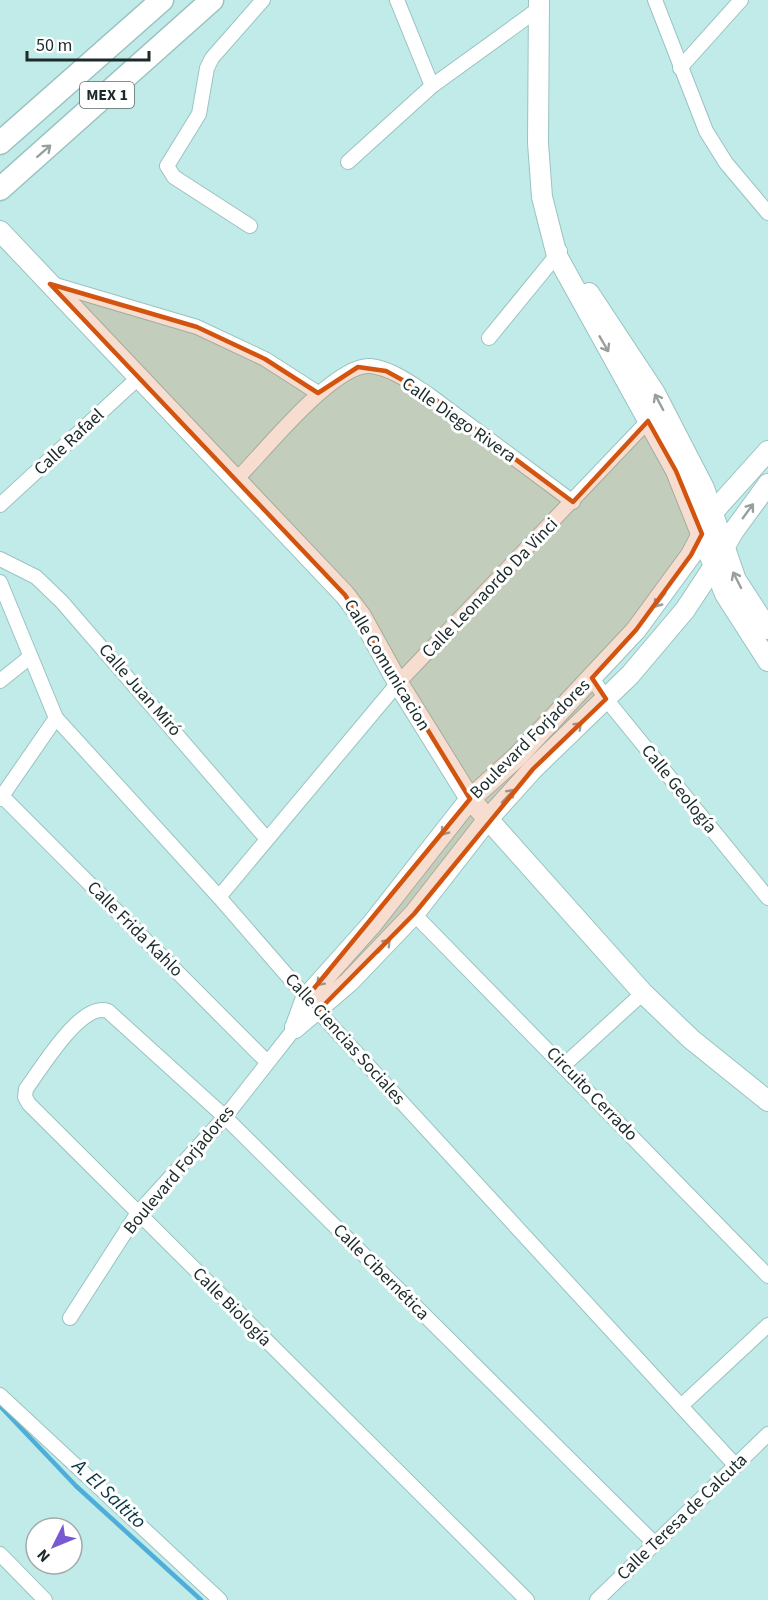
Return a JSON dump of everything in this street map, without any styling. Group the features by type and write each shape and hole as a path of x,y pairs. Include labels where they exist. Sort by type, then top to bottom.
{"main road":[{"name":"MEX 1","path":"0,142 162,0"},
{"name":"MEX 1","path":"0,189 212,0"}],"street":[{"path":"250,226 174,177 167,166 199,114 207,68 212,57 263,0"},
{"path":"397,0 432,86"},
{"path":"655,0 706,131 726,163 768,213"},
{"path":"680,68 741,0"},
{"path":"348,162 432,86 538,5"},
{"path":"538,5 538,143 548,227 559,253 676,471 725,594 768,661"},
{"name":"Calle Comunicacion","path":"0,231 137,379 345,595 361,616 398,683 470,799 643,993 691,1039 768,1101"},
{"path":"489,339 559,253"},
{"path":"559,253 655,393 693,465 714,512 736,580 768,629"},
{"path":"50,284 197,327 257,355 318,393"},
{"name":"Calle Diego Rivera","path":"236,480 318,393 344,373 358,367 372,366 428,394 573,502"},
{"name":"Calle Rafael","path":"0,505 137,379"},
{"name":"Calle Leonaordo Da Vinci","path":"219,897 266,838 398,683 648,421"},
{"name":"Boulevard Forjadores","path":"70,1318 137,1214 225,1117 470,799 517,757 592,678 660,600 714,512 768,452"},
{"name":"Boulevard Forjadores","path":"312,1004 350,982 414,914 488,819 533,769 606,699 685,610 725,548 733,531 768,484"},
{"name":"Calle Juan Miró","path":"0,559 36,577 62,602 266,838"},
{"name":"Calle Ciencias Sociales","path":"0,582 56,718 219,897 312,1004 736,1466"},
{"path":"0,681 30,657"},
{"name":"Calle Geología","path":"592,678 606,699 768,898"},
{"path":"1,797 56,718"},
{"name":"Calle Frida Kahlo","path":"1,797 267,1062"},
{"name":"Circuito Cerrado","path":"414,914 768,1276"},
{"path":"564,1065 643,993"},
{"name":"Calle Cibernética","path":"102,1008 116,1017 225,1117 654,1543"},
{"name":"Calle Biología","path":"102,1008 89,1012 65,1037 26,1089 25,1097 137,1214 527,1600"},
{"path":"681,1406 768,1325"},
{"path":"0,1395 220,1600"},
{"name":"Calle Teresa de Calcuta","path":"597,1600 768,1434"},
{"path":"0,1554 45,1600"}],"highlighted area":[{"path":"50,284 197,327 265,359 318,393 358,367 386,371 428,394 573,502 648,421 676,471 702,534 691,555 636,630 592,678 606,699 533,769 414,914 318,1011 306,998 470,799 345,595"}],"waterway":[{"name":"A. El Saltito","path":"0,1406 76,1486 201,1600"}]}
